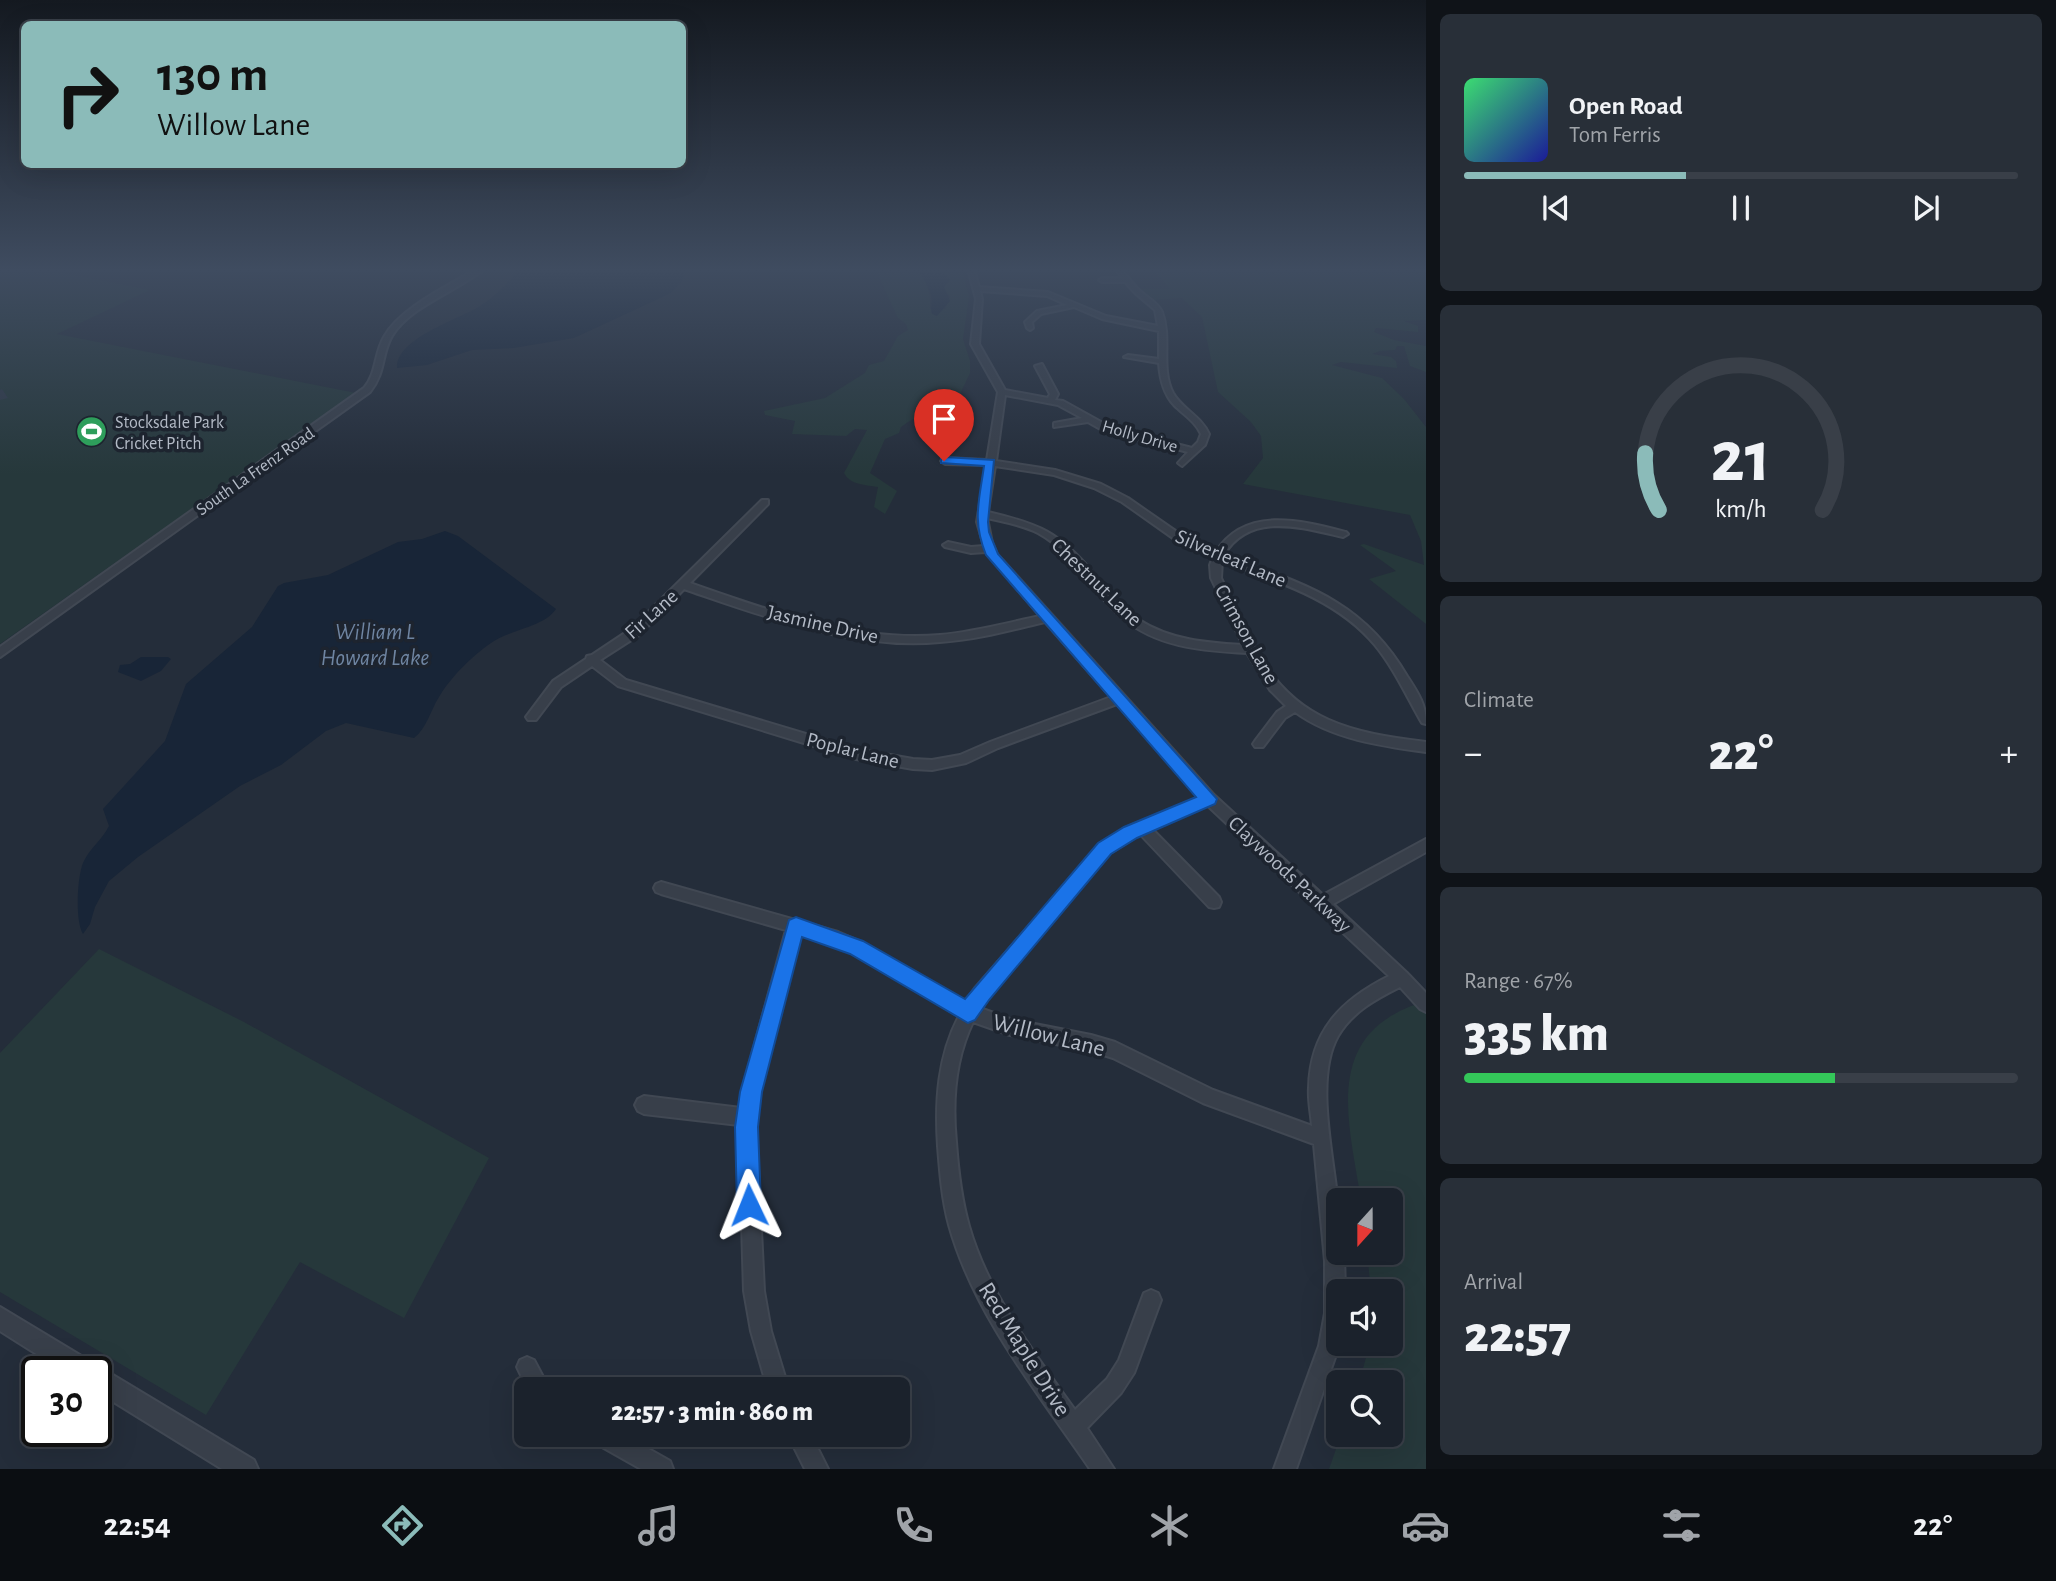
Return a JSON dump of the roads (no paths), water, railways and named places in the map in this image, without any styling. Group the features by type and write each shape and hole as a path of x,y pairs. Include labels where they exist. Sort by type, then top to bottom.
{"street":[{"name":"South La Frenz Road","path":"0,653 366,390 379,375 385,344 389,338"},
{"path":"948,545 971,550 989,549 983,532 983,514 1002,392 975,344 976,338"},
{"path":"1161,338 1161,361 1170,394 1202,427 1205,434 1182,463"},
{"path":"1128,357 1161,361"},
{"path":"1039,366 1054,394 1051,401"},
{"name":"Holly Drive","path":"1002,392 1051,401 1107,429 1194,451"},
{"name":"Holly Drive","path":"1057,425 1087,420"},
{"name":"Silverleaf Lane","path":"944,461 990,463 1070,477 1095,485 1125,500 1175,536 1307,590 1357,621 1390,656 1426,720"},
{"name":"Fir Lane","path":"532,717 557,684 635,632 765,502"},
{"name":"Chestnut Lane","path":"983,514 1023,524 1053,538 1122,612 1152,632 1188,645 1253,650"},
{"name":"Crimson Lane","path":"1343,534 1283,523 1258,524 1235,534 1218,555 1215,562 1216,578 1273,686 1295,706 1327,725 1358,736 1426,747"},
{"name":"Claywoods Parkway","path":"989,549 1118,699 1209,799 1426,1003"},
{"name":"Jasmine Drive","path":"684,585 750,608 845,632 887,639 938,639 987,632 1048,618"},
{"name":"Poplar Lane","path":"592,659 622,684 856,754 913,764 962,760 1005,740 1118,699"},
{"path":"1259,744 1281,715 1295,706"},
{"name":"Red Maple Drive","path":"1103,1469 996,1309 977,1272 954,1205 950,1179 945,1094 951,1055 968,1012 981,993 1105,849 1142,827 1209,799"},
{"path":"1142,827 1214,902"},
{"path":"1322,903 1426,845"},
{"name":"Willow Lane","path":"661,888 796,926 856,947 968,1012 1010,1027 1115,1050 1217,1100 1322,1138"},
{"path":"775,1377 761,1331 754,1290 747,1117 751,1092 796,926"},
{"path":"1285,1469 1329,1346 1335,1312 1335,1261 1317,1088 1319,1063 1325,1041 1334,1025 1352,1005 1402,978"},
{"path":"644,1105 747,1117"},
{"path":"1074,1426 1114,1386 1127,1366 1151,1300"},
{"path":"0,1318 61,1356"},
{"path":"527,1367 533,1377"},
{"path":"112,1387 245,1469"},
{"path":"624,1447 662,1469"},
{"path":"805,1447 815,1468"}],"water":[{"path":"575,338 514,348 472,350 427,365 397,368 399,357 417,339"},
{"name":"William L Howard Lake","path":"445,531 458,536 556,609 543,620 499,638 469,661 444,690 414,738 346,723 326,731 281,765 240,786 138,857 109,881 83,934 78,910 79,879 83,863 109,826 103,809 165,741 186,684 252,627 278,586 328,575 398,542 422,539"},
{"path":"141,657 171,659 161,671 141,681 118,672 120,665 130,664"}],"place":[{"name":"Stocksdale Park Cricket Pitch","path":"92,432"}]}
